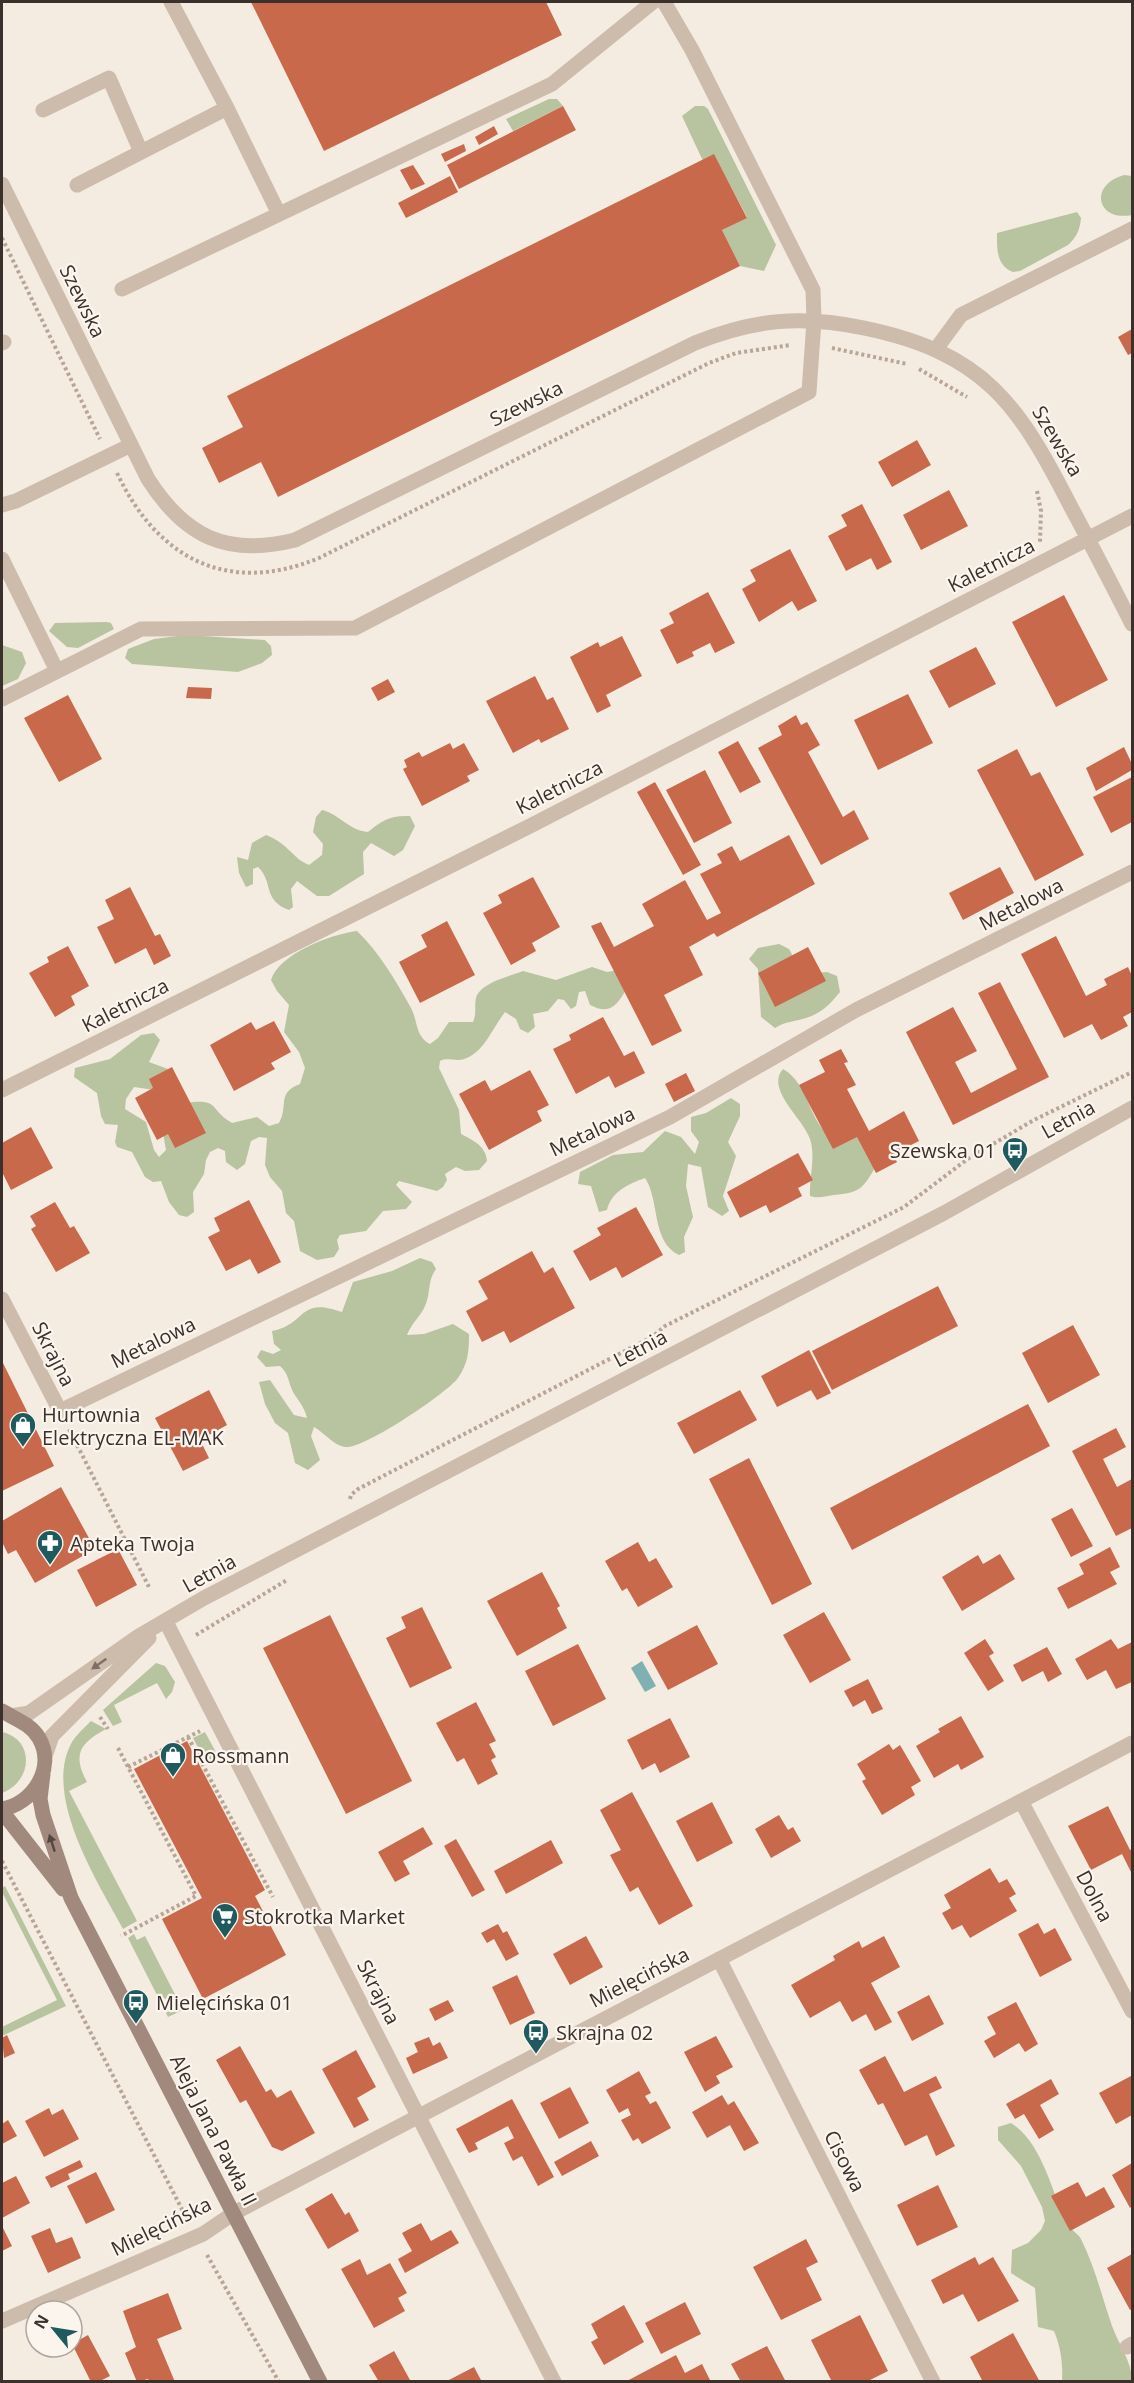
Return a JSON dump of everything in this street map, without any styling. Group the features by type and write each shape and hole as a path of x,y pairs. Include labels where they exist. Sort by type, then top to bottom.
{"main road":[{"path":"5,1714 27,1724 39,1738 45,1756"},
{"name":"Aleja Jana Pawła II","path":"45,1756 40,1799 70,1898 320,2382"},
{"path":"2,1809 21,1802 35,1791 43,1774"},
{"name":"Aleja Jana Pawła II","path":"2,1816 8,1819 70,1898"}],"street":[{"path":"171,2 279,214"},
{"path":"122,288 552,84 653,2"},
{"path":"2,699 141,629 355,628 809,392 814,321 813,291 692,50 664,2"},
{"path":"42,110 109,78 141,153"},
{"path":"78,185 227,108"},
{"name":"Szewska","path":"2,184 131,445 161,499 179,519 197,532 219,542 244,547 269,546 295,540 704,340 721,333 771,321 814,321 891,334 936,349 961,363 990,385 1026,423 1132,624"},
{"path":"936,349 961,315 1132,229"},
{"path":"2,506 131,445"},
{"name":"Kaletnicza","path":"2,1090 520,831 1132,516"},
{"path":"2,559 57,671"},
{"name":"Metalowa","path":"60,1411 509,1192 670,1117 856,1010 1132,872"},
{"name":"Letnia","path":"5,1714 29,1713 139,1636 204,1598 944,1213 1132,1108"},
{"name":"Skrajna","path":"2,1299 60,1411"},
{"name":"Skrajna","path":"166,1622 554,2382"},
{"name":"Letnia","path":"45,1756 52,1736 166,1622"},
{"name":"Mielęcińska","path":"2,2321 196,2237 234,2213 419,2115 1132,1743"},
{"name":"Dolna","path":"1021,1801 1132,2011"},
{"name":"Cisowa","path":"719,1959 933,2382"}],"path":[{"name":"Skrajna","path":"60,1411 150,1589"},
{"path":"128,1767 217,1722"},
{"path":"189,1737 273,1897"},
{"path":"118,1748 196,1896 121,1936"},
{"path":"2,1861 196,2237 260,2344 279,2382"}],"green space":[{"path":"549,99 557,99 563,106 513,131 506,119"},
{"path":"695,106 704,106 708,109 776,245 764,271 740,266 722,230 747,217 714,155 703,161 682,116"},
{"path":"1124,175 1132,176 1132,215 1120,216 1105,208 1101,201 1101,194 1105,186"},
{"path":"1077,212 1081,218 1080,226 1076,236 1068,245 1020,271 1013,272 1007,269 1000,261 997,233"},
{"path":"55,623 111,623 114,629 78,648 67,647 49,631"},
{"path":"186,635 265,640 271,646 272,655 262,663 238,672 132,664 125,658 128,649 154,639"},
{"path":"2,645 22,652 26,663 18,679 2,686"},
{"path":"322,810 361,831 368,832 382,821 397,816 410,816 415,826 403,850 394,856 371,843 363,852 364,874 329,896 317,896 297,881 291,889 293,907 289,910 275,901 258,867 253,869 253,884 246,887 239,873 237,857 248,860 252,843 266,835 280,842 298,859 309,865 322,855 323,844 313,832 316,817"},
{"path":"357,931 373,948 393,977 411,1008 419,1033 430,1044 438,1038 449,1022 473,1022 476,998 483,988 523,971 556,980 592,967 607,972 624,969 632,980 620,999 611,1008 598,1008 590,1005 585,991 579,992 576,1006 571,1009 564,1000 558,999 548,1011 533,1014 535,1027 528,1033 520,1029 516,1019 505,1012 483,1045 471,1056 461,1060 440,1061 439,1068 459,1110 461,1134 482,1148 487,1161 479,1170 465,1171 456,1167 445,1174 447,1180 437,1191 399,1181 396,1185 412,1202 406,1209 383,1211 366,1231 340,1235 337,1240 339,1249 334,1257 317,1260 300,1251 294,1221 286,1213 282,1191 270,1177 265,1165 267,1138 259,1137 251,1141 245,1164 237,1170 226,1162 225,1151 218,1148 210,1152 204,1174 193,1192 194,1212 187,1217 179,1215 169,1202 161,1181 153,1182 145,1177 132,1152 117,1147 115,1142 118,1125 105,1124 101,1116 97,1093 74,1077 75,1068 110,1059 141,1035 154,1033 160,1040 149,1062 168,1069 171,1078 161,1091 134,1087 126,1099 125,1109 146,1122 154,1150 159,1157 166,1150 163,1133 185,1103 209,1103 232,1123 257,1117 269,1126 279,1123 285,1096 300,1084 305,1068 299,1052 284,1032 289,1005 271,980 284,962 307,947 334,936"},
{"path":"779,944 789,949 803,974 827,972 837,976 840,992 817,1014 775,1028 761,1017 758,969 749,959 758,948"},
{"path":"783,1069 799,1084 825,1132 834,1139 859,1132 876,1166 860,1188 842,1194 810,1196 812,1146 806,1131 782,1094 779,1077"},
{"path":"731,1098 740,1104 740,1116 728,1142 736,1156 723,1196 729,1211 722,1216 708,1207 701,1167 688,1164 686,1186 693,1217 684,1237 685,1252 679,1255 664,1241 650,1187 645,1178 621,1190 612,1198 607,1210 599,1212 591,1186 578,1184 580,1172 613,1155 643,1152 665,1131 681,1137 695,1154 699,1142 691,1131 691,1117 706,1113"},
{"path":"420,1258 432,1262 436,1269 431,1278 425,1306 407,1335 424,1334 453,1324 469,1334 467,1357 458,1378 422,1407 369,1440 355,1446 341,1446 314,1427 311,1436 320,1460 308,1470 295,1463 288,1433 275,1423 265,1404 259,1382 270,1380 294,1415 307,1418 283,1369 280,1366 266,1367 257,1357 261,1350 273,1354 281,1350 274,1344 272,1331 283,1328 310,1309 317,1307 342,1312 353,1282 392,1271"},
{"path":"156,1663 165,1666 175,1682 172,1692 166,1699 157,1683 114,1705 122,1722 113,1726 103,1710"},
{"path":"91,1721 106,1729 90,1739 81,1750 80,1764 87,1782 69,1791 137,1921 123,1929 76,1837 68,1812 64,1787 65,1763 72,1742"},
{"path":"2,1732 13,1736 21,1743 26,1761 19,1780 12,1788 2,1793"},
{"path":"205,1732 219,1758 207,1765 193,1738"},
{"path":"5,1886 66,2006 2,2036 2,2027 57,2000 2,1892"},
{"path":"134,1934 137,1940 145,1936 183,2010 168,2017 166,2013 171,2009 165,1998 160,2001 128,1938"},
{"path":"1011,2123 1031,2142 1066,2222 1081,2239 1112,2326 1128,2360 1132,2381 1062,2381 1061,2356 1054,2331 1038,2327 1035,2288 1011,2273 1012,2250 1028,2243 1041,2230 1045,2221 1042,2207 1021,2166 998,2140 998,2127"}],"water":[{"path":"642,1661 656,1686 645,1692 631,1668"}],"building":[{"path":"251,2 546,2 562,35 324,151"},
{"path":"563,106 576,130 459,189 447,165"},
{"path":"494,126 498,134 479,145 475,137"},
{"path":"464,144 466,151 445,162 441,154"},
{"path":"714,154 747,218 722,230 740,266 278,497 261,462 219,483 202,448 243,427 227,396"},
{"path":"413,165 425,184 411,190 400,170"},
{"path":"450,176 458,192 406,218 398,203"},
{"path":"1132,329 1132,353 1128,355 1118,337"},
{"path":"917,440 931,465 892,487 878,462"},
{"path":"949,490 968,526 921,550 903,515"},
{"path":"862,504 892,562 877,570 871,558 846,571 828,536 847,526 841,515"},
{"path":"790,549 817,601 798,611 792,601 759,622 742,589 756,581 750,570"},
{"path":"708,592 735,643 715,653 710,643 692,652 694,656 677,664 660,630 674,623 669,613"},
{"path":"1064,595 1108,680 1056,707 1012,622"},
{"path":"622,636 642,676 606,695 611,706 597,713 570,657 598,642 600,647"},
{"path":"976,647 996,684 949,708 929,671"},
{"path":"535,676 547,700 553,697 569,729 541,743 539,739 513,753 486,701"},
{"path":"388,679 395,692 378,701 371,688"},
{"path":"188,687 212,688 211,699 186,698"},
{"path":"908,694 933,743 878,770 854,720"},
{"path":"68,695 102,759 59,782 24,718"},
{"path":"796,715 801,725 807,722 820,745 808,752 843,817 854,810 869,839 821,865 758,748 782,735 778,726"},
{"path":"738,741 761,782 740,793 718,752"},
{"path":"450,743 453,749 464,743 479,770 467,776 470,781 422,806 403,769 407,767 404,760 419,752 422,757"},
{"path":"1124,747 1132,764 1132,770 1096,791 1086,768"},
{"path":"1017,749 1031,776 1040,772 1084,855 1035,881 977,770"},
{"path":"705,770 732,823 694,843 666,790"},
{"path":"1132,777 1132,822 1111,833 1093,797"},
{"path":"655,782 701,865 683,875 637,792"},
{"path":"789,835 815,884 717,937 714,933 689,947 703,975 664,995 682,1031 652,1046 591,926 601,922 614,947 654,926 642,904 685,880 707,920 721,913 700,874 722,863 717,854 732,846 740,861"},
{"path":"1000,867 1014,893 963,920 949,893"},
{"path":"533,877 560,927 532,943 536,951 511,965 483,913 502,903 498,895"},
{"path":"130,887 155,936 160,934 171,956 154,965 146,948 115,964 97,927 114,919 105,900"},
{"path":"447,921 475,975 420,1003 399,962 427,947 421,935"},
{"path":"1056,936 1086,996 1107,985 1104,979 1128,967 1132,976 1132,1012 1123,1017 1128,1026 1101,1040 1092,1024 1064,1038 1021,954"},
{"path":"68,946 89,986 71,996 75,1005 55,1017 29,973 49,962 47,957"},
{"path":"808,947 826,981 775,1007 758,973"},
{"path":"1000,982 1049,1077 953,1125 906,1032 953,1007 977,1051 955,1062 971,1093 1017,1069 978,993"},
{"path":"603,1017 624,1056 634,1051 645,1073 615,1088 609,1076 576,1094 553,1049 571,1040 569,1035"},
{"path":"274,1021 291,1052 271,1063 275,1069 234,1091 210,1045 251,1022 256,1030"},
{"path":"841,1049 848,1062 844,1063 856,1085 847,1089 869,1131 904,1111 919,1141 893,1154 897,1162 876,1173 857,1137 833,1149 799,1085 825,1072 819,1060"},
{"path":"172,1067 206,1133 175,1148 168,1134 157,1140 135,1098 153,1088 149,1079"},
{"path":"530,1070 549,1105 537,1111 542,1121 489,1150 459,1094 485,1080 491,1091"},
{"path":"686,1073 695,1091 674,1102 665,1084"},
{"path":"31,1127 53,1168 11,1190 2,1172 2,1143"},
{"path":"798,1153 813,1180 798,1188 802,1196 770,1213 766,1205 740,1218 727,1192"},
{"path":"249,1200 281,1262 258,1274 250,1259 226,1271 208,1237 220,1231 214,1218"},
{"path":"55,1202 70,1228 74,1226 90,1253 56,1272 31,1229 36,1226 30,1216"},
{"path":"636,1207 663,1255 622,1278 616,1267 590,1281 573,1251 601,1235 597,1228"},
{"path":"532,1251 544,1273 553,1267 575,1308 510,1343 504,1331 482,1342 466,1311 488,1299 478,1281"},
{"path":"938,1286 958,1326 832,1390 812,1351"},
{"path":"1073,1325 1100,1375 1048,1403 1022,1353"},
{"path":"809,1350 831,1393 817,1400 811,1390 777,1407 761,1376"},
{"name":"Hurtownia Elektryczna EL-MAK","path":"2,1361 54,1466 2,1491"},
{"path":"209,1390 227,1425 200,1440 209,1458 183,1471 155,1418"},
{"path":"740,1390 757,1420 694,1454 677,1423"},
{"path":"1028,1404 1050,1446 852,1550 830,1508"},
{"path":"1116,1428 1126,1447 1103,1459 1117,1487 1132,1479 1132,1528 1116,1536 1072,1451"},
{"path":"749,1458 812,1584 772,1605 709,1479"},
{"path":"61,1487 95,1549 35,1583 16,1550 8,1554 2,1542 2,1521"},
{"path":"1072,1508 1093,1546 1071,1557 1051,1519"},
{"path":"638,1542 649,1562 656,1558 673,1587 638,1607 627,1588 622,1591 605,1561"},
{"path":"1110,1547 1120,1567 1110,1572 1117,1584 1068,1609 1057,1588 1084,1574 1079,1564"},
{"path":"118,1549 137,1585 96,1607 77,1570"},
{"path":"1000,1554 1015,1579 962,1611 942,1577 978,1555 983,1564"},
{"path":"542,1572 560,1606 557,1608 567,1628 517,1656 487,1601"},
{"path":"422,1607 452,1668 410,1688 386,1638 406,1628 401,1617"},
{"path":"824,1612 851,1660 810,1683 783,1635"},
{"path":"330,1615 412,1781 346,1814 263,1648"},
{"path":"697,1625 718,1664 668,1690 647,1652"},
{"path":"985,1639 994,1653 989,1656 1004,1681 988,1691 964,1653"},
{"path":"1111,1639 1118,1649 1132,1642 1132,1682 1116,1689 1106,1670 1087,1680 1075,1659"},
{"path":"578,1644 606,1699 553,1726 525,1671"},
{"path":"1047,1647 1062,1674 1048,1682 1043,1671 1022,1682 1013,1665"},
{"path":"868,1679 883,1709 872,1714 865,1700 853,1707 844,1691"},
{"path":"476,1702 496,1741 489,1744 496,1757 491,1760 498,1774 478,1785 464,1758 457,1762 436,1723"},
{"path":"961,1716 984,1757 961,1770 958,1764 934,1778 916,1746 940,1732 938,1729"},
{"path":"670,1718 690,1757 660,1773 655,1763 642,1770 627,1740"},
{"path":"187,1741 265,1890 255,1896 286,1955 203,1999 162,1919 202,1898 134,1769"},
{"path":"889,1744 893,1750 900,1745 921,1781 911,1787 915,1795 882,1815 862,1781 866,1779 857,1764"},
{"path":"632,1792 693,1906 659,1925 638,1887 630,1892 610,1855 621,1850 600,1810"},
{"path":"712,1802 733,1843 697,1862 676,1821"},
{"path":"1108,1806 1130,1850 1132,1849 1132,1874 1122,1854 1091,1870 1068,1826"},
{"path":"779,1815 788,1830 793,1827 801,1841 771,1858 755,1829"},
{"path":"423,1827 433,1844 403,1861 410,1874 395,1882 378,1852"},
{"path":"456,1839 485,1890 472,1897 444,1846"},
{"path":"551,1840 563,1863 506,1894 494,1871"},
{"path":"990,1868 999,1883 1007,1879 1016,1894 1009,1898 1017,1911 970,1938 962,1925 952,1930 942,1913 951,1908 944,1895"},
{"path":"1038,1923 1044,1934 1055,1928 1072,1960 1040,1977 1018,1934"},
{"path":"498,1924 503,1933 507,1931 519,1954 506,1961 494,1939 487,1943 481,1933"},
{"path":"586,1936 603,1967 570,1985 553,1954"},
{"path":"884,1936 900,1967 871,1983 892,2022 875,2031 866,2014 852,2022 840,2001 810,2018 791,1985 835,1960 833,1956 859,1941 862,1948"},
{"path":"517,1975 535,2013 510,2025 492,1987"},
{"path":"929,1995 944,2024 912,2041 897,2012"},
{"path":"448,2000 454,2011 435,2021 429,2009"},
{"path":"1016,2002 1038,2044 1025,2052 1019,2043 994,2058 984,2041 996,2034 987,2017"},
{"path":"7,2035 15,2053 4,2058 2,2038"},
{"path":"716,2036 733,2067 716,2076 720,2083 705,2092 684,2052"},
{"path":"429,2037 433,2046 440,2042 448,2058 413,2074 406,2058 418,2052 414,2043"},
{"path":"240,2046 266,2092 271,2089 277,2098 291,2090 315,2133 282,2151 272,2147 246,2100 240,2103 216,2060"},
{"path":"356,2050 376,2087 357,2098 369,2120 354,2128 322,2069"},
{"path":"885,2056 904,2092 936,2076 942,2088 929,2094 955,2146 936,2156 927,2135 905,2146 883,2103 878,2105 859,2070"},
{"path":"639,2071 651,2093 645,2096 650,2104 656,2101 671,2128 642,2144 638,2138 633,2141 621,2120 631,2115 628,2108 619,2113 606,2090"},
{"path":"1131,2076 1132,2115 1116,2124 1099,2093"},
{"path":"1051,2079 1059,2094 1040,2105 1054,2130 1039,2139 1024,2114 1015,2119 1006,2104"},
{"path":"570,2087 589,2123 559,2139 540,2103"},
{"path":"722,2095 728,2105 734,2101 759,2143 744,2151 730,2125 707,2138 692,2112"},
{"path":"512,2099 554,2177 538,2186 522,2156 513,2161 504,2143 514,2138 508,2126 475,2143 478,2149 469,2153 456,2129"},
{"path":"49,2108 52,2115 63,2109 79,2139 44,2157 25,2121"},
{"path":"8,2120 17,2136 2,2144 2,2124"},
{"path":"591,2141 599,2156 562,2176 554,2162"},
{"path":"80,2160 83,2167 68,2174 70,2179 51,2188 45,2177"},
{"path":"1132,2163 1132,2206 1130,2208 1112,2175"},
{"path":"96,2172 115,2210 86,2224 67,2186"},
{"path":"16,2176 30,2203 2,2218 2,2183"},
{"path":"1078,2182 1086,2197 1104,2187 1115,2207 1070,2231 1051,2196"},
{"path":"938,2185 958,2227 917,2246 897,2205"},
{"path":"332,2193 345,2215 349,2212 359,2231 328,2249 305,2209"},
{"path":"421,2223 431,2241 451,2230 459,2243 405,2273 398,2259 412,2251 402,2233"},
{"path":"2,2226 12,2246 2,2251"},
{"path":"50,2228 56,2243 72,2237 81,2258 48,2273 31,2236"},
{"path":"806,2239 818,2262 806,2268 822,2300 781,2320 753,2267"},
{"path":"1132,2254 1132,2309 1130,2310 1107,2268"},
{"path":"975,2257 979,2265 993,2257 1019,2301 978,2322 963,2294 943,2304 931,2280"},
{"path":"360,2259 367,2275 390,2263 407,2293 398,2298 405,2311 374,2328 341,2269"},
{"path":"168,2293 182,2329 157,2339 175,2382 149,2382 148,2379 137,2382 125,2353 136,2347 123,2311"},
{"path":"685,2302 701,2334 661,2354 645,2323"},
{"path":"624,2305 644,2342 604,2365 591,2342 598,2338 591,2324"},
{"path":"860,2315 888,2371 866,2382 832,2382 811,2340"},
{"path":"1013,2333 1040,2382 983,2382 970,2357"},
{"path":"88,2335 110,2376 98,2382 91,2382 80,2359 84,2359 84,2337"},
{"path":"767,2346 786,2382 741,2382 731,2364"},
{"path":"394,2351 410,2380 379,2382 369,2365"},
{"path":"676,2355 685,2373 702,2364 711,2382 625,2382"},
{"path":"474,2367 482,2382 445,2382"}],"place":[{"name":"Szewska 01","path":"1015,1173"},
{"name":"Hurtownia Elektryczna EL-MAK","path":"23,1448"},
{"name":"Apteka Twoja","path":"50,1566"},
{"name":"Rossmann","path":"173,1778"},
{"name":"Stokrotka Market","path":"225,1939"},
{"name":"Mielęcińska 01","path":"136,2025"},
{"name":"Skrajna 02","path":"536,2055"}]}
